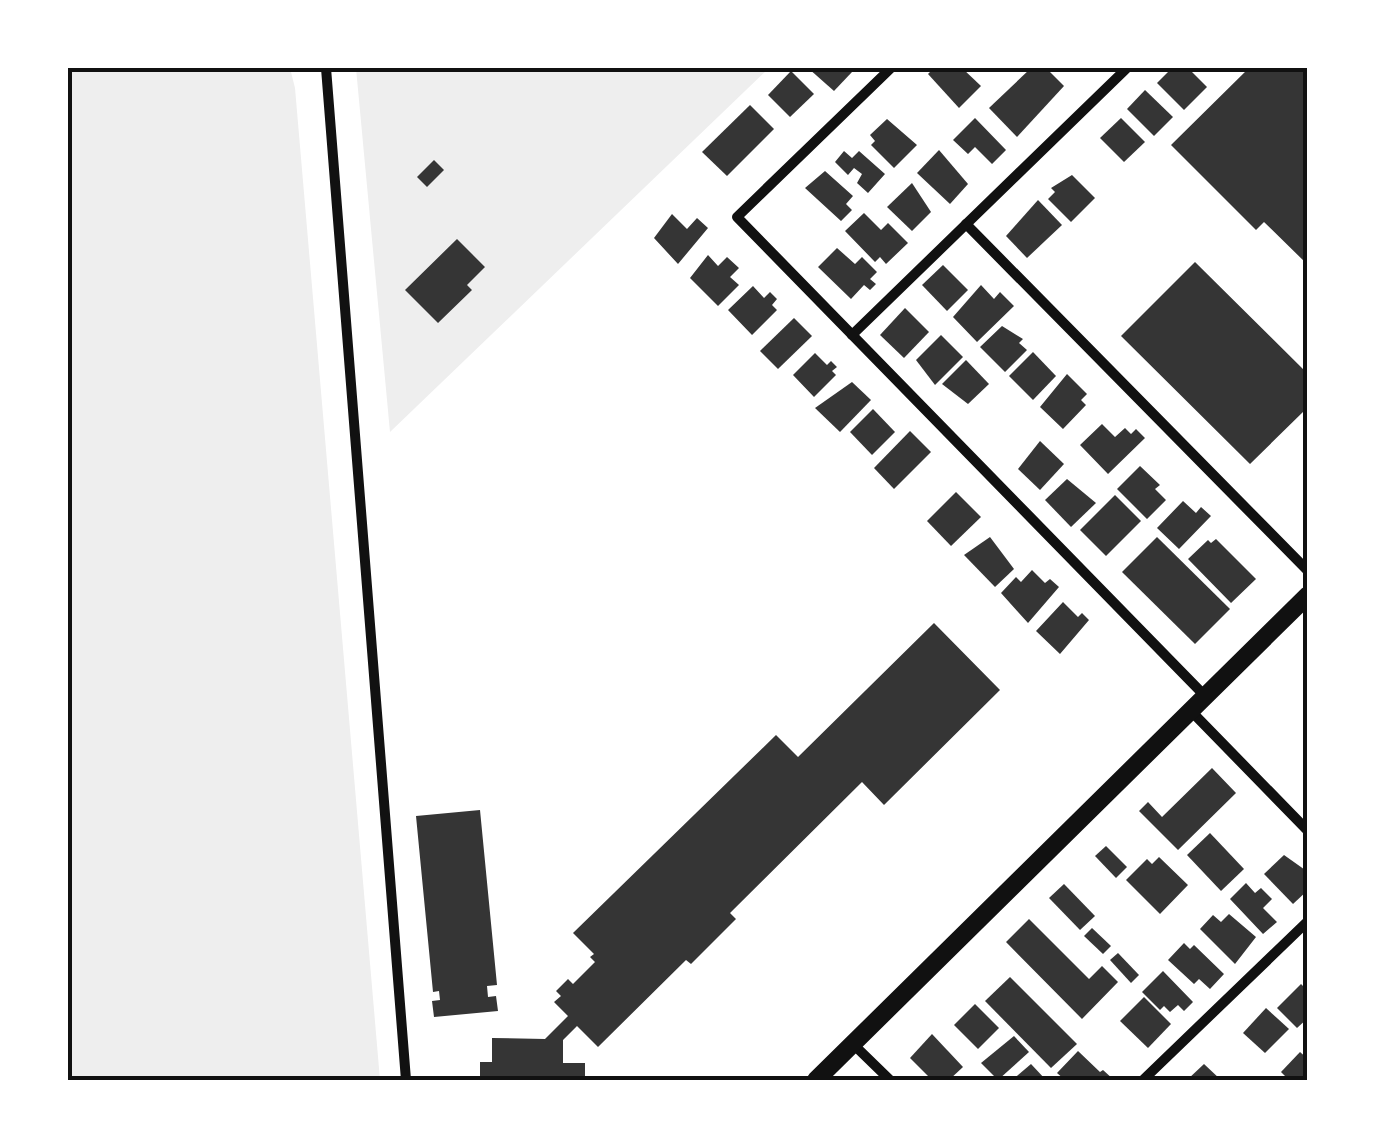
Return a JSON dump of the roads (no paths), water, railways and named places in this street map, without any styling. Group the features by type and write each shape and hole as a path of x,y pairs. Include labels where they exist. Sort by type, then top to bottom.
{"street":[{"path":"326,68 406,1080"},
{"path":"891,68 736,217 1206,696"},
{"path":"852,335 1127,68"},
{"path":"966,224 1308,572"},
{"path":"816,1080 1191,710 1304,606"},
{"path":"1191,710 1308,831"},
{"path":"1144,1080 1308,922"},
{"path":"853,1044 890,1080"}]}
